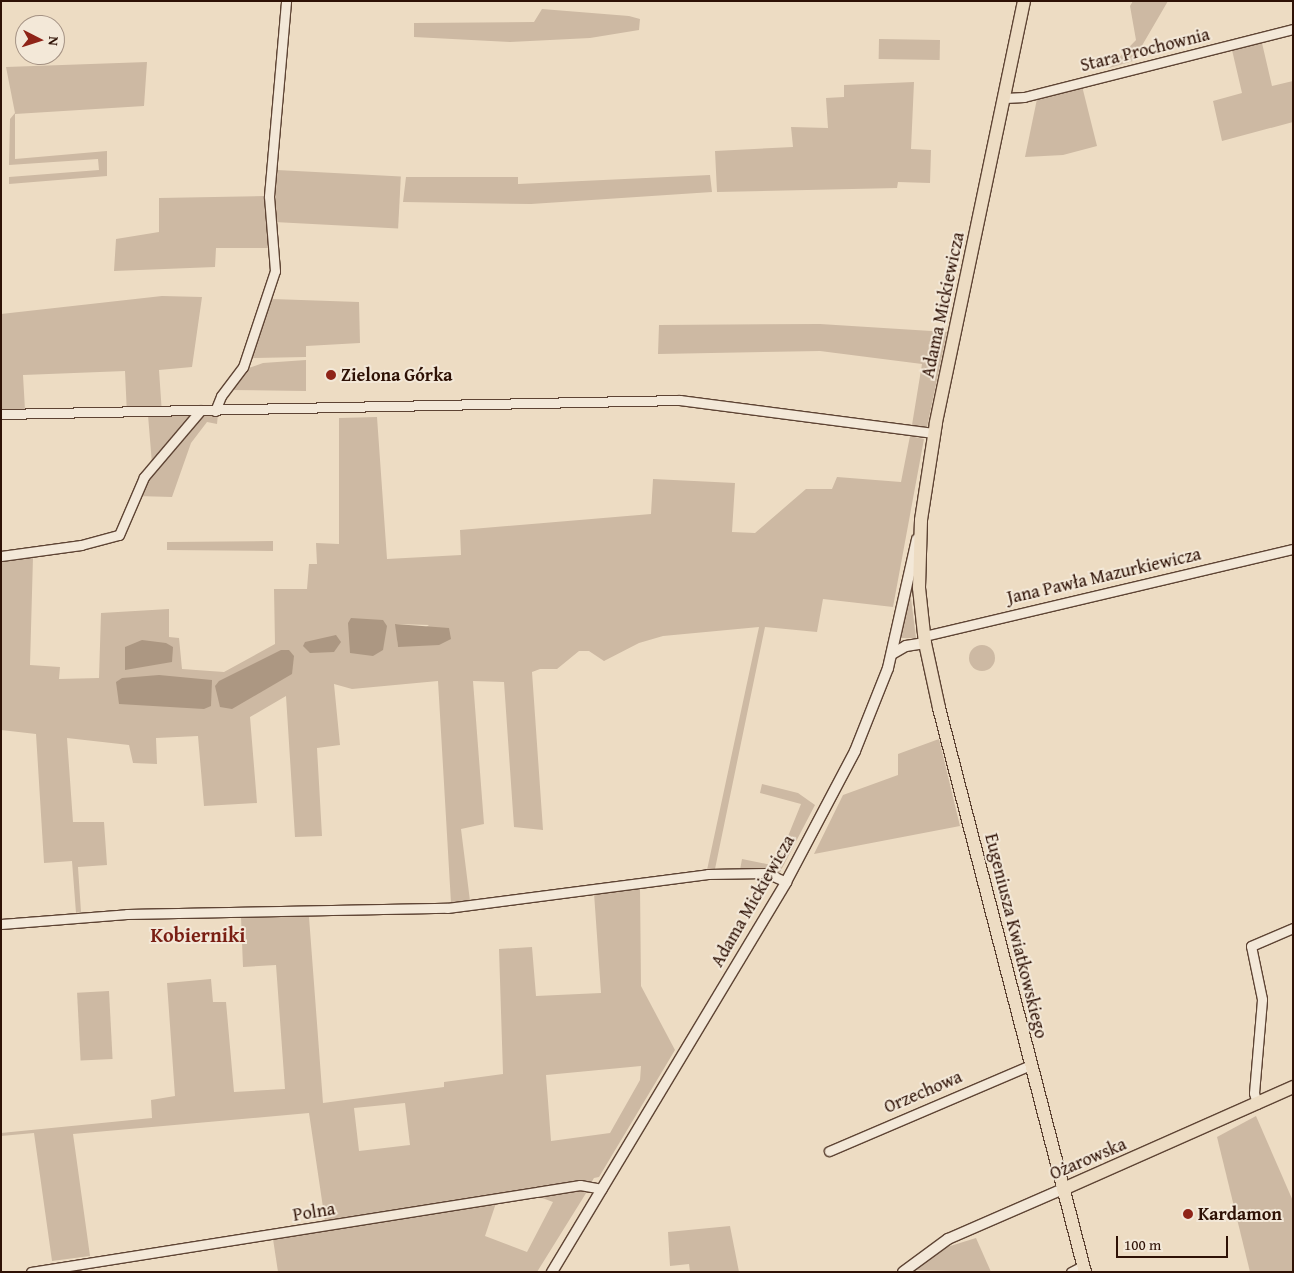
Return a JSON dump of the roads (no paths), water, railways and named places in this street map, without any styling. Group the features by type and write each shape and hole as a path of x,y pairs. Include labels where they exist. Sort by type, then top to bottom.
{"main road":[{"name":"Adama Mickiewicza","path":"924,640 919,588 921,520 934,433 1024,1"},
{"name":"Eugeniusza Kwiatkowskiego","path":"924,640 1084,1269"},
{"name":"Ożarowska","path":"1063,1189 1293,1087"}],"street":[{"path":"215,411 221,396 242,368 275,271 269,196 286,1"},
{"name":"Stara Prochownia","path":"1005,98 1024,97 1293,29"},
{"path":"1,414 680,400 934,433"},
{"path":"1,556 113,539 124,524 144,477 200,411"},
{"name":"Adama Mickiewicza","path":"552,1272 786,882 860,740 892,654 921,520"},
{"name":"Jana Pawła Mazurkiewicza","path":"924,640 1293,549"},
{"path":"892,654 906,646 924,640"},
{"path":"1,924 127,914 447,908 718,873 766,874 786,882"},
{"path":"1257,1104 1254,1093 1262,999 1251,946 1293,928"},
{"name":"Orzechowa","path":"829,1151 1031,1065"},
{"name":"Polna","path":"31,1272 580,1185 602,1188"},
{"name":"Ożarowska","path":"903,1272 948,1239 1063,1189"},
{"path":"1071,1272 1084,1269"}],"place":[{"name":"Zielona Górka","path":"331,375"},
{"name":"Kardamon","path":"1188,1214"}],"district":[{"name":"Kobierniki","path":"198,934"}]}
